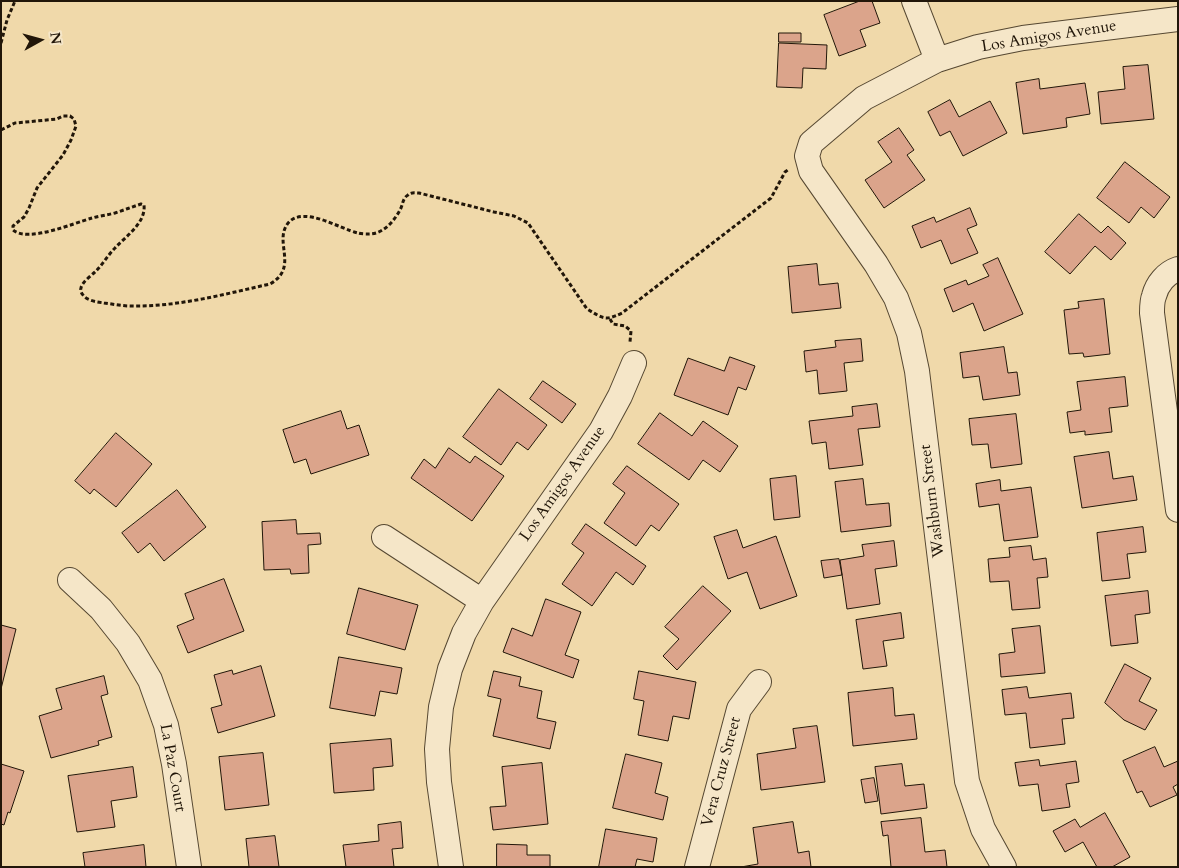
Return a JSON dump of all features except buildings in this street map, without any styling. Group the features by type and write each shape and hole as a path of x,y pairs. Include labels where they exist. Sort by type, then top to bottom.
{"street":[{"path":"914,1 937,60"},
{"name":"Los Amigos Avenue","path":"807,156 811,143 864,98 937,60 978,47 1023,38 1172,14"},
{"name":"Washburn Street","path":"807,156 812,171 876,264 896,298 909,332 917,371 967,781 983,829 1004,867"},
{"path":"1178,269 1172,271 1160,282 1153,297 1152,313 1178,510"},
{"name":"Los Amigos Avenue","path":"451,867 439,782 437,749 441,707 450,669 464,633 482,601 601,431 620,396 632,353"},
{"path":"384,537 482,601"},
{"name":"La Paz Court","path":"70,580 101,609 128,643 150,680 166,725 174,764 188,867"},
{"name":"Vera Cruz Street","path":"697,867 739,708 759,682"}],"path":[{"path":"1,43 7,20 15,1"},
{"path":"1,130 15,123 57,119 63,116 70,116 76,126 63,155 38,188 24,217 13,226 12,230 36,233 60,229 141,204 144,205 138,224 81,288 81,294 84,297 94,301 129,306 190,301 270,284 278,280 283,273 285,263 284,229 289,222 297,217 306,216 358,233 372,234 382,231 391,222 407,195 419,193 514,216 528,223 588,310 600,317 610,319 622,313 771,198 785,172 807,156"},
{"path":"610,319 613,324 625,326 631,331 632,353"}]}
